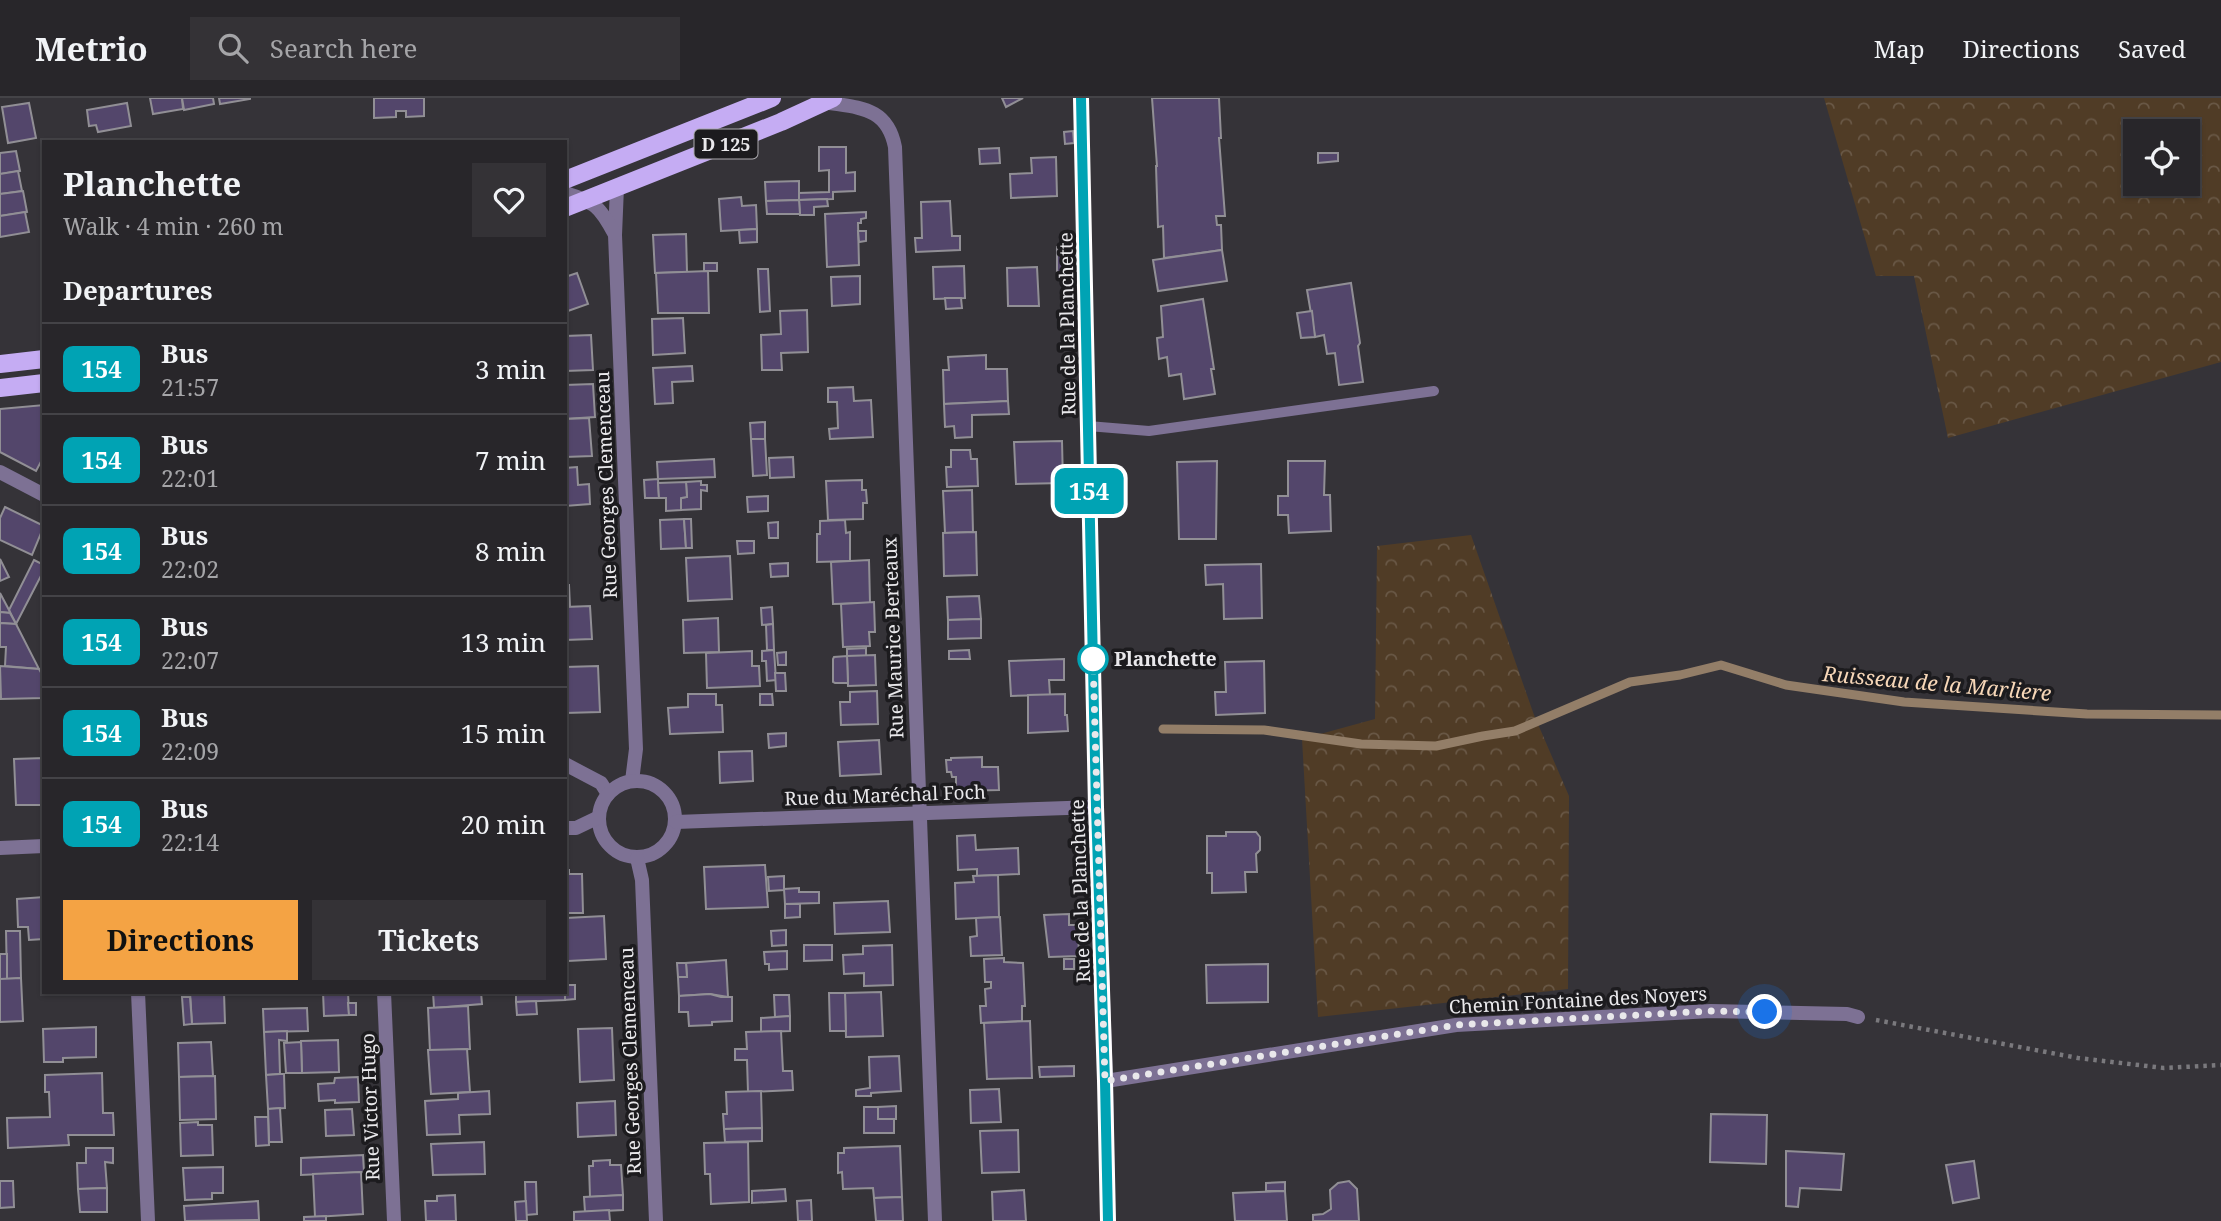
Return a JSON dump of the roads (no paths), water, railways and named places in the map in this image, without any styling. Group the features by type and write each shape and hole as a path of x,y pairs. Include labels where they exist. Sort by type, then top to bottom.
{"main road":[{"name":"D 125","path":"567,179 772,98"},
{"name":"D 125","path":"567,207 829,100"},
{"path":"0,364 42,359"},
{"path":"0,388 42,383"}],"street":[{"name":"Rue de la Planchette","path":"1081,98 1108,1221"},
{"name":"Rue Maurice Berteaux","path":"829,100 878,115 892,135 895,147 935,1221"},
{"name":"Rue Georges Clemenceau","path":"617,187 615,235 636,749 632,781"},
{"path":"567,194 594,204 604,214 615,235"},
{"path":"0,472 42,494"},
{"path":"567,765 601,783 608,794"},
{"path":"632,781 654,785 664,791 670,800 676,822 673,833 659,851 637,858 625,856 605,841 599,817 601,805 608,794 632,781"},
{"name":"Rue du Maréchal Foch","path":"676,822 1096,807"},
{"path":"567,828 576,828 599,817"},
{"path":"0,848 42,846"},
{"name":"Rue Georges Clemenceau","path":"637,858 642,880 656,1221"},
{"path":"138,994 148,1221"},
{"name":"Rue Victor Hugo","path":"384,994 394,1221"},
{"name":"Chemin Fontaine des Noyers","path":"1105,1081 1456,1025 1711,1011 1847,1014 1858,1017"}],"lane":[{"path":"1088,426 1149,431 1434,391"}],"waterway":[{"name":"Ruisseau de la Marliere","path":"1163,729 1264,730 1361,744 1436,746 1515,731 1630,682 1680,675 1721,665 1786,685 1904,702 2087,714 2221,715"}],"place":[{"name":"Planchette","path":"1093,659"}]}
